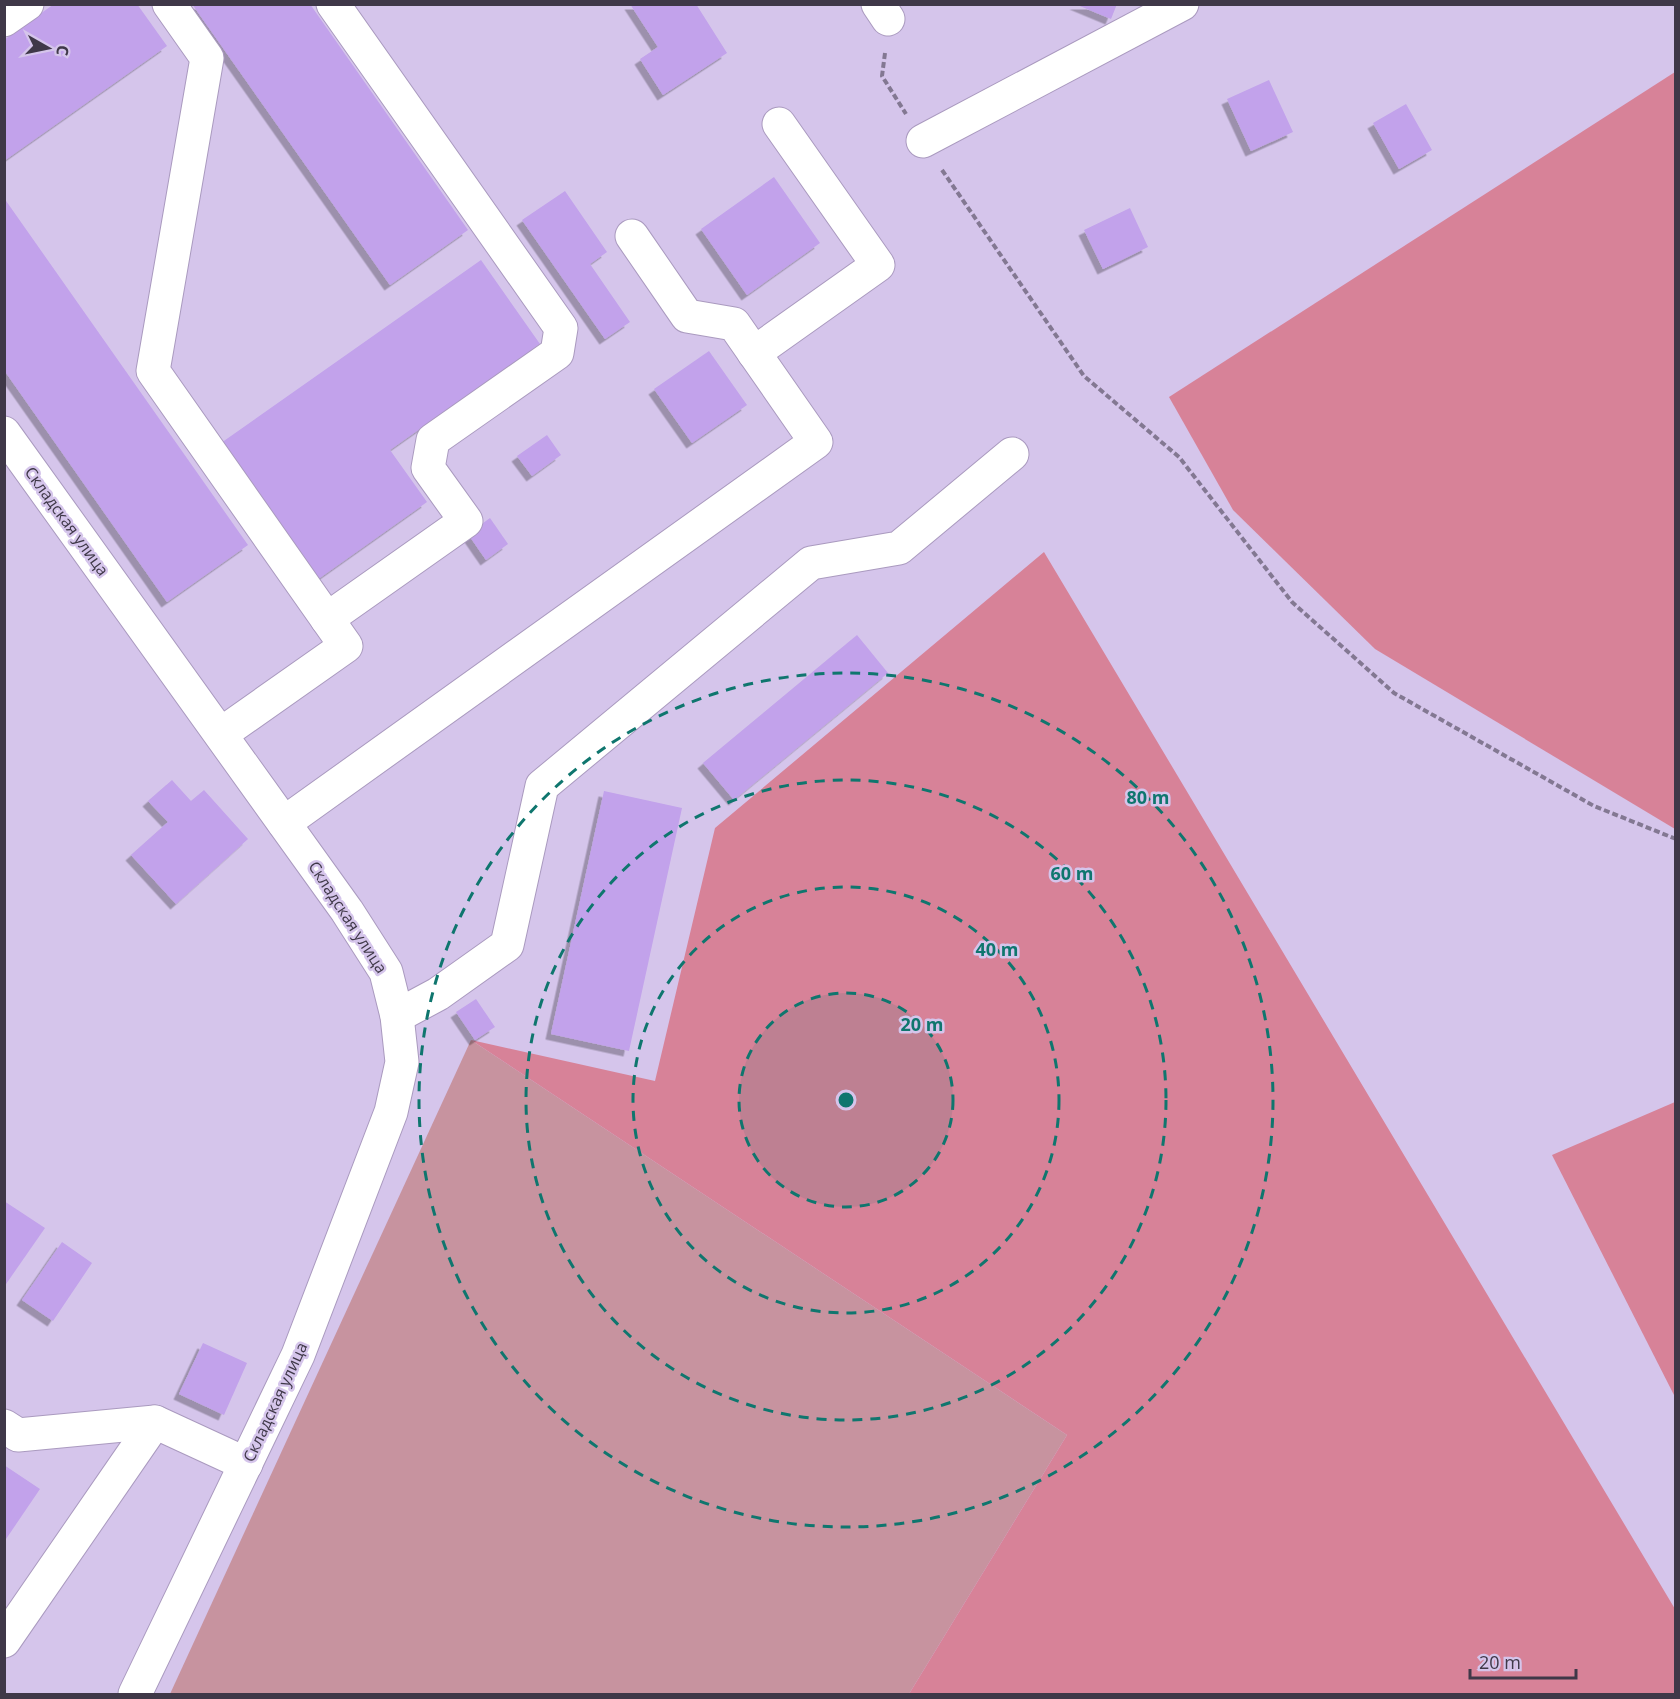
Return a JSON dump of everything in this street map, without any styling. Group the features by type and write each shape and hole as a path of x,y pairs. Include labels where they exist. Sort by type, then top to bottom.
{"street":[{"path":"4,20 27,4"},
{"path":"169,4 207,58 153,371 346,646 221,734"},
{"path":"327,619 465,521 428,468 433,440 556,353 561,328 333,4"},
{"path":"922,141 1170,8"},
{"path":"754,352 878,265 779,124"},
{"path":"284,823 816,442 734,324 687,316 632,236"},
{"name":"Складская улица","path":"4,433 347,911 386,972 397,1016 402,1062 391,1112 298,1355 135,1695"},
{"path":"397,1016 438,994 507,945 542,786 811,563 899,548 1012,454"},
{"path":"4,1426 18,1435 155,1422 246,1464"},
{"path":"4,1641 155,1422"}],"path":[{"path":"886,9 882,76 922,141 1084,376 1179,456 1292,602 1394,693 1594,806 1676,839"}],"shaded area":[{"path":"1675,72 1675,829 1375,649 1233,510 1169,397"},
{"path":"1044,552 1675,1609 1675,1694 909,1694 1067,1435 471,1040 655,1081 715,828"},
{"path":"471,1040 1067,1435 909,1694 170,1694"},
{"path":"1675,1102 1675,1397 1552,1155"}],"building":[{"path":"54,4 137,4 167,46 4,161 4,40"},
{"path":"192,4 310,4 468,230 390,285"},
{"path":"630,4 696,4 727,53 663,95 640,59 658,47"},
{"path":"1075,4 1117,4 1111,19"},
{"path":"1269,80 1293,132 1251,151 1227,99"},
{"path":"1406,104 1432,150 1399,169 1373,123"},
{"path":"774,177 820,243 747,295 701,229"},
{"path":"565,191 607,252 590,264 630,322 605,339 522,220"},
{"path":"4,198 248,545 167,602 4,370"},
{"path":"1130,208 1148,247 1103,269 1084,230"},
{"path":"481,260 540,344 390,450 427,502 317,580 221,443"},
{"path":"709,351 747,405 692,443 654,389"},
{"path":"547,435 561,455 532,476 517,456"},
{"path":"490,518 508,544 486,560 468,534"},
{"path":"857,635 888,673 734,800 703,763"},
{"path":"172,780 191,801 204,790 248,839 176,904 131,855 168,822 148,801"},
{"path":"604,791 682,808 629,1051 551,1034"},
{"path":"476,999 495,1027 475,1040 456,1012"},
{"path":"4,1201 45,1228 4,1287"},
{"path":"62,1242 92,1263 53,1321 22,1300"},
{"path":"203,1343 247,1363 224,1415 179,1394"},
{"path":"4,1465 40,1489 4,1542"}]}
